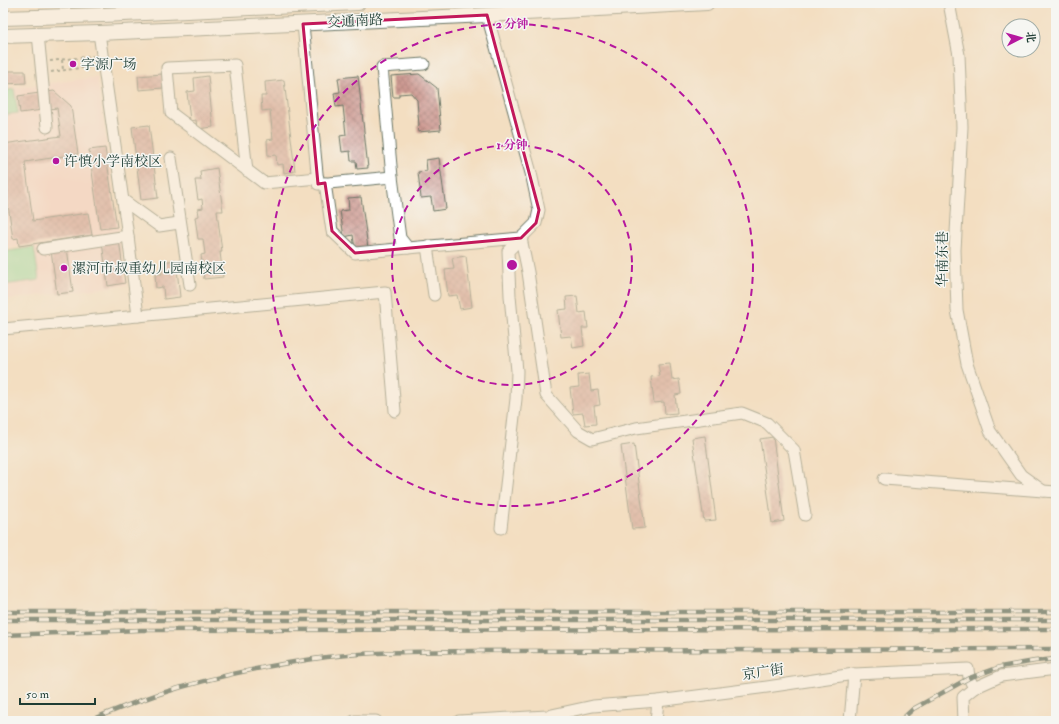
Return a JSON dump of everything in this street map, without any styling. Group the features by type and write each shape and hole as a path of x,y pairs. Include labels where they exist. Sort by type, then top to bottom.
{"main road":[{"name":"交通南路","path":"3,18 215,6 358,3"},
{"name":"交通南路","path":"3,36 303,24 484,9 707,3"},
{"path":"18,17 19,35"}],"street":[{"name":"华南东巷","path":"949,3 959,55 962,127 955,250 957,310 966,356 990,430 1021,475 1043,491"},
{"path":"484,9 531,173 539,210 536,223 508,252 510,296 517,371 516,399 501,528"},
{"path":"303,24 322,181 332,231 355,253 521,238"},
{"path":"99,33 138,316"},
{"path":"38,34 47,127"},
{"path":"408,248 400,238 392,177 382,67 424,64"},
{"path":"247,171 236,65 167,68 171,114 247,171 264,183 392,177"},
{"path":"171,158 190,285"},
{"path":"123,200 159,226 180,223"},
{"path":"43,249 128,236"},
{"path":"521,238 528,272 546,395 578,431 592,439 636,428 742,413 767,422 794,450 805,515"},
{"path":"427,246 434,295"},
{"path":"3,329 385,292 395,411"},
{"path":"884,479 1056,492"},
{"path":"964,721 963,697 974,688 1001,676 1056,669"},
{"name":"京广街","path":"459,721 547,716 593,706 658,701 854,674 968,670 969,678 974,688"},
{"path":"850,721 854,674"},
{"path":"656,721 658,701"},
{"path":"354,721 376,721"}],"path":[{"path":"41,68 62,60 81,58 103,60"},
{"path":"81,58 82,68"},
{"path":"62,60 64,70"},
{"path":"41,68 64,70 82,68 103,60"}],"highlighted area":[{"path":"487,15 539,210 536,223 521,238 355,253 332,231 325,183 318,184 303,24"}],"shaded area":[{"name":"许慎小学南校区","path":"97,77 119,233 3,249 3,89"},
{"name":"漯河市叔重幼儿园南校区","path":"119,235 127,285 3,300 3,251"}],"green space":[{"path":"14,89 18,113 3,115 3,91"},
{"path":"34,247 39,280 3,285 3,252"}],"building":[{"path":"3,71 25,71 26,83 3,84"},
{"path":"162,74 163,88 139,90 138,76"},
{"path":"419,74 437,88 441,130 418,132 417,100 411,93 399,94 399,97 393,97 391,76"},
{"path":"208,76 213,127 197,129 196,120 190,121 187,92 195,91 194,78"},
{"path":"358,76 368,168 357,169 356,161 351,161 350,151 342,152 340,136 346,135 343,106 336,107 334,93 340,92 338,78"},
{"path":"284,80 295,171 284,173 283,164 277,165 276,155 268,156 267,140 273,139 270,110 262,111 261,96 266,96 265,82"},
{"path":"54,91 71,106 78,154 25,162 33,221 88,213 92,235 19,246 18,238 13,239 3,170 3,144 61,136 57,108 20,113 18,96"},
{"path":"149,125 158,198 141,200 132,127"},
{"path":"105,148 117,227 100,229 89,150"},
{"path":"439,158 446,209 433,211 431,197 421,198 418,172 427,171 426,160"},
{"path":"217,168 223,211 217,211 222,252 220,252 223,277 204,279 201,255 205,254 203,239 198,239 195,217 199,216 198,209 203,208 202,199 198,200 195,180 201,180 200,171"},
{"path":"361,197 368,248 355,250 353,235 344,237 340,211 349,210 348,198"},
{"path":"119,240 125,283 108,286 102,242"},
{"path":"67,248 73,292 57,294 51,250"},
{"path":"466,256 472,307 460,309 457,295 448,296 445,270 454,269 452,258"},
{"path":"176,260 180,297 164,299 163,287 156,288 155,274 162,274 161,262"},
{"path":"577,296 579,313 586,312 588,328 582,328 584,346 573,348 571,336 561,337 558,310 567,309 566,297"},
{"path":"670,363 672,380 679,379 681,394 675,395 677,413 665,414 664,402 654,403 651,377 660,376 658,364"},
{"path":"589,374 591,391 598,390 600,405 594,406 596,424 585,425 583,413 573,414 570,388 579,387 578,375"},
{"path":"705,436 716,520 704,521 692,438"},
{"path":"773,437 784,521 772,523 760,439"},
{"path":"634,444 645,528 632,529 621,446"}],"railway":[{"path":"3,612 1056,612"},
{"path":"3,620 1056,620"},
{"path":"3,635 141,630 1056,629"},
{"path":"88,721 156,695 219,677 305,660 363,654 472,651 1056,649"},
{"path":"900,721 913,709 969,678 1000,667 1056,659"}],"place":[{"name":"字源广场","path":"73,64"},
{"name":"许慎小学南校区","path":"56,161"},
{"name":"漯河市叔重幼儿园南校区","path":"64,268"}]}
